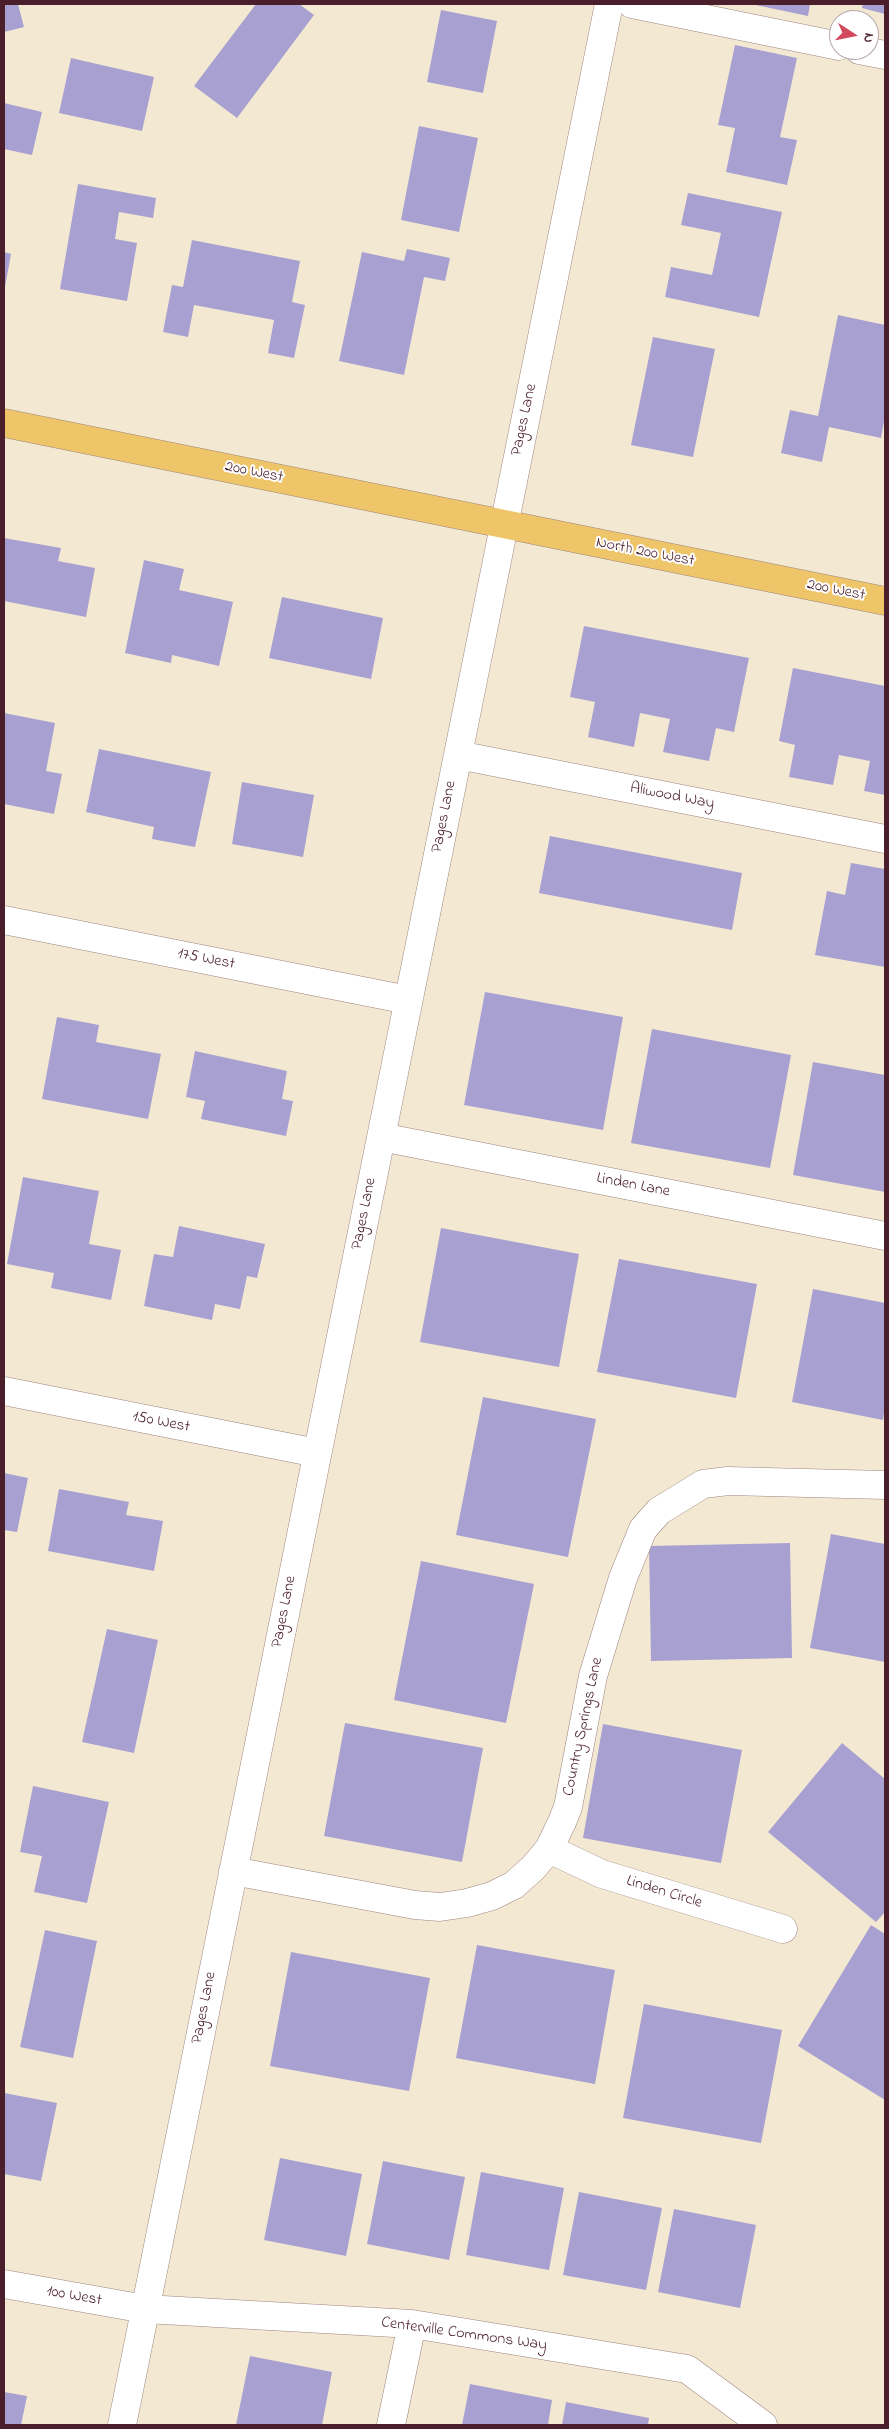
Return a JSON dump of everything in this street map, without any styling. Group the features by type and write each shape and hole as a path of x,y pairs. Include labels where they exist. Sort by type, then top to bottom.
{"main road":[{"name":"200 West","path":"4,423 504,524"},
{"name":"North 200 West","path":"504,524 787,581"},
{"name":"200 West","path":"787,581 885,601"}],"street":[{"name":"Pages Lane","path":"122,2425 609,4"},
{"path":"632,4 829,44"},
{"name":"Aliwood Way","path":"458,755 885,839"},
{"name":"175 West","path":"4,920 408,1000"},
{"name":"Linden Lane","path":"381,1136 885,1236"},
{"name":"150 West","path":"4,1391 317,1454"},
{"name":"Country Springs Lane","path":"233,1871 415,1905 440,1907 467,1903 492,1896 514,1885 533,1868 549,1849 568,1807 593,1676 623,1578 643,1529 659,1511 703,1484 728,1481 885,1485"},
{"name":"Linden Circle","path":"549,1849 602,1874 783,1929"},
{"name":"100 West","path":"4,2284 145,2309"},
{"name":"Centerville Commons Way","path":"145,2309 412,2324 687,2369 763,2425"},
{"path":"391,2425 412,2324"}],"building":[{"path":"4,4 18,4 24,27 4,32"},
{"path":"256,4 299,4 314,15 237,118 194,86"},
{"path":"751,4 810,4 808,16"},
{"path":"863,4 885,4 885,14 879,12 879,10 862,8"},
{"path":"441,10 497,21 483,93 427,82"},
{"path":"735,45 797,58 780,137 797,140 787,185 726,172 735,128 718,125"},
{"path":"71,58 154,77 142,131 59,113"},
{"path":"4,103 42,112 32,155 4,149"},
{"path":"419,126 478,138 459,232 401,220"},
{"path":"78,184 156,198 153,218 119,212 115,239 137,243 127,301 60,289"},
{"path":"688,193 782,212 759,317 665,297 671,267 712,275 721,233 681,225"},
{"path":"192,240 300,261 292,302 305,305 294,358 268,353 274,320 194,305 188,337 163,332 172,285 183,287"},
{"path":"407,249 450,258 445,281 424,277 404,375 339,361 362,252 404,261"},
{"path":"4,252 11,254 5,287 4,287"},
{"path":"838,315 885,325 885,416 881,438 829,427 822,462 781,453 790,410 818,416"},
{"path":"653,337 715,349 693,457 631,445"},
{"path":"4,538 61,548 58,561 95,568 86,617 4,601"},
{"path":"144,560 184,569 179,590 233,602 219,666 172,655 171,663 125,653"},
{"path":"282,597 383,618 371,679 269,658"},
{"path":"584,626 749,658 734,732 716,728 709,761 663,752 670,719 640,713 634,747 588,737 595,702 570,697"},
{"path":"793,668 885,686 885,795 864,791 870,761 839,755 833,785 789,777 795,745 779,741"},
{"path":"4,713 55,723 46,771 62,774 54,814 4,804"},
{"path":"99,749 211,772 195,847 152,839 154,827 86,812"},
{"path":"242,782 314,795 303,857 232,844"},
{"path":"550,836 742,873 732,930 539,893"},
{"path":"851,863 885,869 885,967 815,955 827,891 845,895"},
{"path":"485,992 623,1017 603,1130 464,1105"},
{"path":"57,1017 99,1025 96,1042 161,1054 148,1119 42,1099"},
{"path":"652,1029 791,1055 770,1168 631,1143"},
{"path":"195,1051 287,1071 282,1099 293,1101 286,1136 201,1119 205,1101 186,1097"},
{"path":"813,1062 885,1075 885,1192 793,1175"},
{"path":"23,1177 99,1191 89,1244 121,1250 111,1300 51,1288 54,1273 7,1264"},
{"path":"179,1226 265,1244 257,1278 247,1276 240,1309 215,1304 212,1320 144,1306 154,1254 173,1257"},
{"path":"441,1228 579,1254 559,1367 420,1342"},
{"path":"619,1259 757,1284 736,1398 597,1372"},
{"path":"813,1289 885,1303 885,1405 883,1420 792,1402"},
{"path":"483,1397 596,1419 568,1557 456,1535"},
{"path":"4,1473 28,1478 17,1532 4,1530"},
{"path":"59,1489 129,1502 126,1515 163,1521 154,1571 48,1551"},
{"path":"831,1534 885,1544 885,1662 810,1648"},
{"path":"790,1543 792,1658 651,1661 649,1546"},
{"path":"421,1561 534,1584 506,1723 394,1700"},
{"path":"107,1629 158,1640 134,1753 82,1742"},
{"path":"345,1723 483,1748 462,1862 324,1836"},
{"path":"603,1724 742,1750 721,1863 583,1838"},
{"path":"842,1743 885,1779 885,1912 876,1922 768,1832"},
{"path":"33,1786 109,1802 87,1903 34,1892 42,1856 20,1852"},
{"path":"871,1925 885,1934 885,2100 798,2046"},
{"path":"45,1930 97,1941 73,2058 20,2047"},
{"path":"477,1945 615,1970 595,2084 456,2058"},
{"path":"291,1952 430,1978 409,2091 270,2066"},
{"path":"644,2004 782,2030 761,2143 623,2118"},
{"path":"4,2093 57,2103 41,2181 4,2174"},
{"path":"280,2158 362,2174 346,2256 264,2240"},
{"path":"383,2161 465,2177 449,2260 367,2244"},
{"path":"481,2172 564,2188 549,2270 466,2255"},
{"path":"579,2192 662,2208 646,2290 563,2275"},
{"path":"674,2209 756,2225 740,2308 658,2292"},
{"path":"250,2356 332,2372 322,2425 236,2425"},
{"path":"470,2384 552,2400 548,2425 462,2425"},
{"path":"4,2392 27,2396 21,2425 4,2425"},
{"path":"566,2402 649,2418 648,2425 562,2425"}]}
